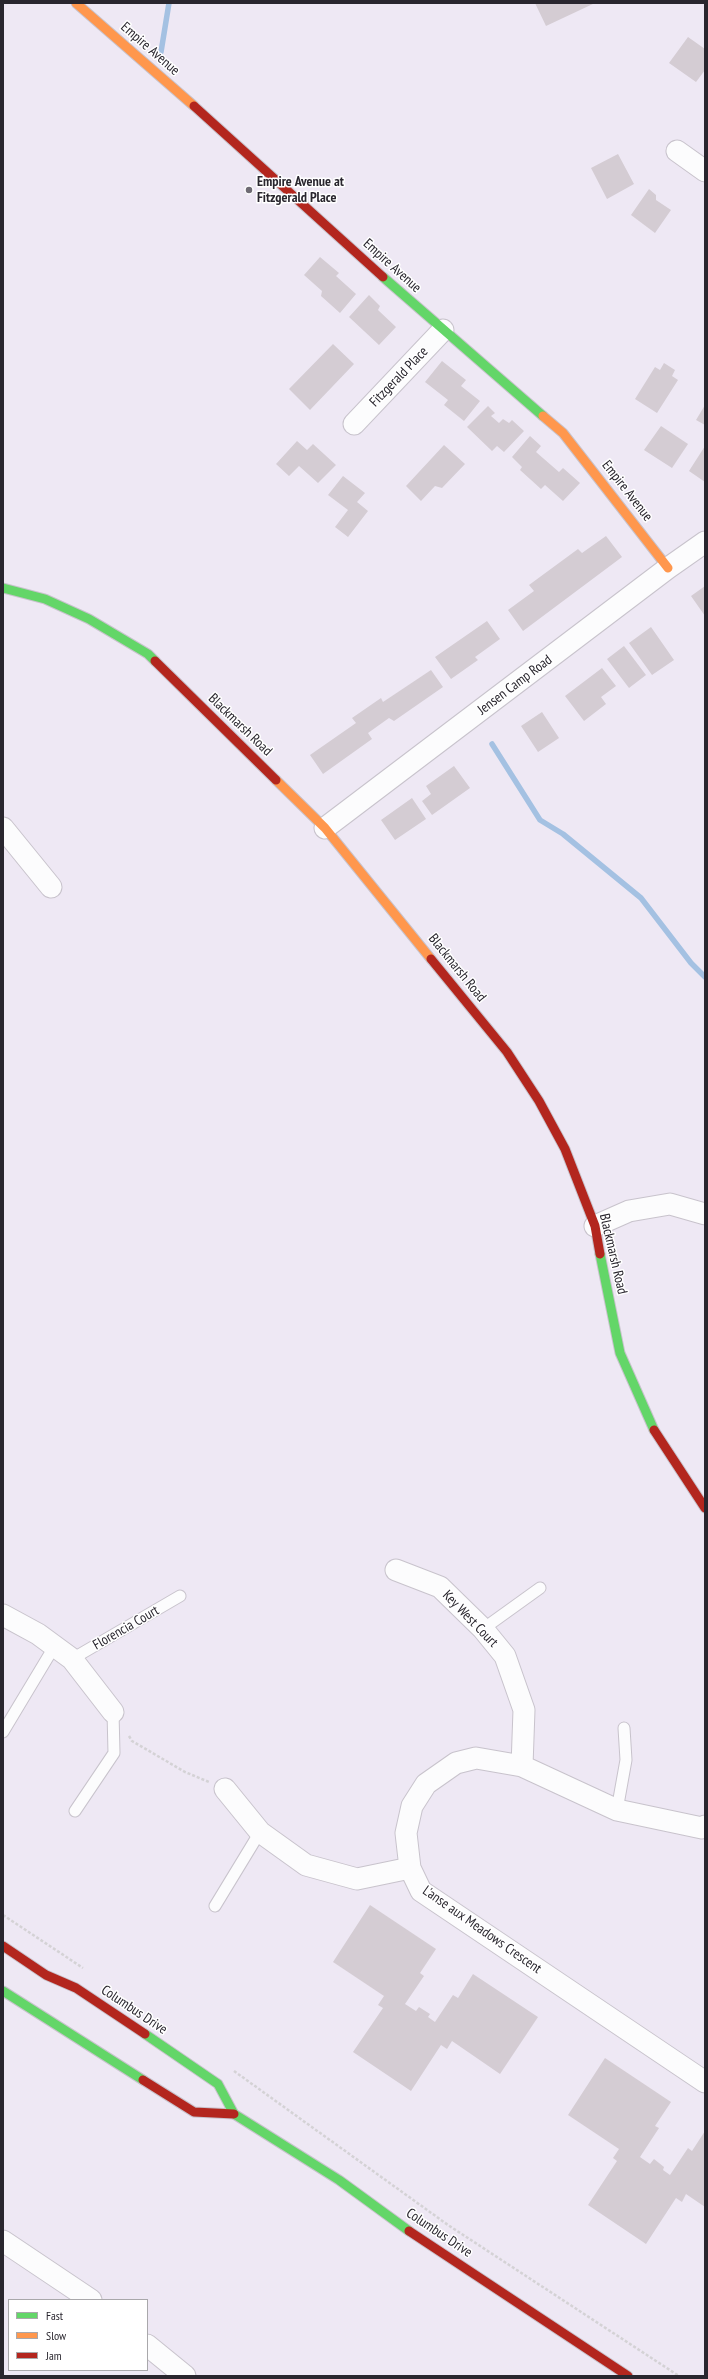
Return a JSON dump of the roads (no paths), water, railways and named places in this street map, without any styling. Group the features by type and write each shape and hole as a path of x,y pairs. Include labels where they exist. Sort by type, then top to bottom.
{"street":[{"name":"Empire Avenue","path":"76,3 206,116 262,170 443,330 563,433 668,568"},
{"path":"677,151 705,171"},
{"name":"Fitzgerald Place","path":"354,424 443,330"},
{"name":"Jensen Camp Road","path":"325,828 668,568 705,542"},
{"name":"Blackmarsh Road","path":"3,588 45,599 89,619 148,654 325,828 507,1052 539,1101 565,1149 595,1226 620,1353 656,1434 705,1508"},
{"path":"3,828 51,887"},
{"path":"595,1226 629,1211 670,1204 705,1214"},
{"name":"Key West Court","path":"396,1570 440,1587 483,1628 505,1656 524,1710 522,1766"},
{"path":"3,1615 38,1634 72,1659 114,1712"},
{"name":"L'anse aux Meadows Crescent","path":"704,1829 617,1810 522,1766 476,1758 456,1763 426,1784 412,1806 406,1833 410,1868 422,1891 705,2082"},
{"path":"225,1789 260,1832 306,1865 357,1879 410,1868"},
{"name":"Columbus Drive","path":"3,1946 46,1975 76,1988 218,2084 234,2114 338,2180 411,2232 628,2376"},
{"name":"Columbus Drive","path":"3,1991 194,2112 234,2114"},
{"path":"3,2241 90,2299"},
{"path":"148,2345 185,2376"}],"lane":[{"path":"483,1628 540,1588"},
{"name":"Florencia Court","path":"72,1659 180,1596"},
{"path":"3,1732 54,1647"},
{"path":"75,1811 114,1752 114,1712"},
{"path":"617,1810 626,1760 624,1728"},
{"path":"215,1906 260,1832"}],"waterway":[{"path":"161,52 169,3"},
{"path":"492,744 540,820 563,834 641,898 691,963 705,977"}],"place":[{"name":"Empire Avenue at Fitzgerald Place","path":"249,190"}]}
